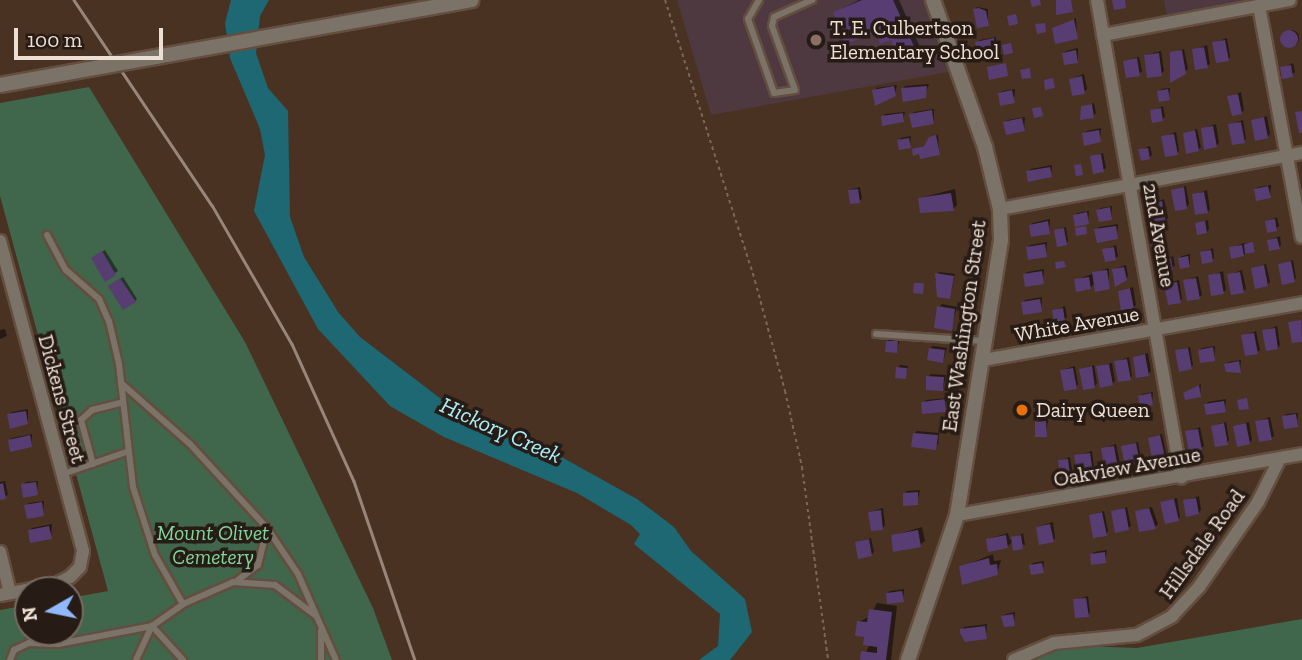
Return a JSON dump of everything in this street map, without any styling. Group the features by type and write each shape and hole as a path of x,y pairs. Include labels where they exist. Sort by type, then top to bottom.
{"street":[{"path":"0,85 471,0"},
{"name":"East Washington Street","path":"908,660 957,516 1001,239 1000,209 985,147 933,0"},
{"name":"2nd Avenue","path":"1097,0 1181,478"},
{"path":"1103,35 1251,5 1290,0"},
{"path":"1251,5 1288,155 1302,237"},
{"path":"1000,209 1130,182 1302,153"},
{"name":"Dickens Street","path":"0,241 6,284 63,474 83,551 80,567 54,585 5,594"},
{"name":"White Avenue","path":"983,360 1302,303"},
{"name":"Oakview Avenue","path":"957,516 1181,478 1302,454"},
{"name":"Hillsdale Road","path":"1014,660 1054,643 1137,635 1172,616 1199,587 1258,502 1280,457"},
{"path":"0,552 5,594"}],"lane":[{"path":"759,0 748,19 774,93 795,90 772,26 774,17 812,0"},
{"path":"47,235 66,270 105,310 121,383 126,452 146,531 183,604"},
{"path":"876,334 986,341"},
{"path":"121,383 190,444 267,528 298,575 336,660"},
{"path":"93,464 80,420 92,410 121,402"},
{"path":"63,474 126,452"},
{"path":"10,660 14,650 29,643 58,644 152,626 183,604 233,582 258,565 267,528"},
{"path":"233,582 275,586 318,619 321,660"},
{"path":"136,660 152,626"},
{"path":"152,626 183,660"}],"path":[{"path":"665,0 755,281 785,391 802,467 828,660"}],"shaded area":[{"name":"T. E. Culbertson Elementary School","path":"677,0 930,0 954,71 711,115"},
{"path":"1164,0 1261,0 1167,17"}],"green space":[{"name":"Mount Olivet Cemetery","path":"89,87 245,342 373,608 392,660 0,660 0,610 14,608 14,646 84,646 84,595 108,591 0,196 0,103"},
{"path":"1302,619 1302,660 1022,660 1055,645 1137,648"}],"water":[{"path":"231,0 269,0 260,16 256,53 268,88 288,111 290,217 304,257 338,312 360,337 445,402 465,424 556,454 637,499 674,527 691,551 745,599 752,632 730,660 699,660 718,646 720,614 634,544 640,534 631,525 577,493 444,437 390,406 318,329 254,211 265,155 260,129 230,58 225,23"}],"building":[{"name":"T. E. Culbertson Elementary School","path":"862,0 893,0 917,53 898,60 891,40 880,44 876,33 845,44 833,12"},
{"path":"1030,0 1040,0 1041,5 1032,7"},
{"path":"1056,0 1071,0 1073,12 1056,15"},
{"path":"1112,0 1125,0 1126,8 1114,10"},
{"path":"973,9 986,11 989,26 977,28"},
{"path":"1016,14 1018,24 1009,26 1007,16"},
{"path":"1074,19 1078,39 1055,44 1052,28"},
{"path":"1045,23 1046,32 1037,34 1035,24"},
{"path":"1289,30 1295,33 1298,39 1295,45 1289,48 1283,45 1280,39 1283,33"},
{"path":"994,38 996,51 977,55 975,42"},
{"path":"1225,40 1229,61 1216,63 1212,42"},
{"path":"1011,43 1013,53 1004,55 1002,45"},
{"path":"1204,47 1208,68 1195,70 1192,49"},
{"path":"1076,50 1078,63 1064,65 1062,53"},
{"path":"1182,50 1186,74 1170,83 1170,52"},
{"path":"1159,53 1162,76 1147,78 1144,55"},
{"path":"1137,58 1140,76 1126,78 1123,61"},
{"path":"1006,63 1008,76 989,80 987,67"},
{"path":"1291,65 1293,77 1282,79 1280,67"},
{"path":"1030,68 1031,78 1022,79 1020,70"},
{"path":"1082,76 1085,94 1072,96 1069,79"},
{"path":"1053,78 1055,88 1045,90 1044,80"},
{"path":"894,86 896,96 875,106 872,90"},
{"path":"927,86 926,98 903,102 901,88"},
{"path":"1168,89 1170,100 1159,102 1157,91"},
{"path":"1012,90 1015,103 1000,106 998,93"},
{"path":"1238,94 1242,114 1232,116 1227,96"},
{"path":"1092,104 1094,118 1080,120 1081,106"},
{"path":"1041,107 1043,116 1034,118 1032,108"},
{"path":"1161,108 1163,121 1152,123 1150,110"},
{"path":"932,110 934,124 912,128 909,114"},
{"path":"1302,111 1302,133 1299,133 1295,112"},
{"path":"903,113 904,122 882,126 881,116"},
{"path":"1264,117 1268,138 1255,141 1251,120"},
{"path":"1022,118 1025,131 1006,135 1003,122"},
{"path":"1241,122 1245,143 1232,145 1228,124"},
{"path":"1213,126 1217,147 1204,150 1201,128"},
{"path":"1099,130 1101,142 1084,146 1082,133"},
{"path":"1195,130 1199,151 1186,154 1183,133"},
{"path":"1174,134 1178,155 1165,157 1161,136"},
{"path":"936,135 940,155 920,159 919,154 913,156 912,149 924,146 929,137"},
{"path":"909,138 911,148 899,150 897,140"},
{"path":"1148,148 1150,159 1141,161 1138,149"},
{"path":"1101,154 1104,172 1093,174 1090,156"},
{"path":"1081,164 1083,175 1076,176 1074,165"},
{"path":"1050,167 1052,177 1028,182 1026,171"},
{"path":"1268,186 1271,198 1256,201 1254,189"},
{"path":"1184,187 1187,209 1175,211 1171,190"},
{"path":"858,189 860,203 850,204 848,190"},
{"path":"1204,192 1208,213 1195,215 1192,194"},
{"path":"951,193 954,211 920,213 918,198"},
{"path":"1162,201 1166,222 1153,224 1149,203"},
{"path":"1110,207 1112,220 1099,222 1096,210"},
{"path":"1087,212 1089,224 1075,227 1073,215"},
{"path":"1275,219 1277,231 1267,233 1265,221"},
{"path":"1048,221 1050,234 1031,237 1029,225"},
{"path":"1205,221 1207,233 1197,235 1195,223"},
{"path":"1086,226 1087,234 1076,236 1075,228"},
{"path":"1116,226 1118,239 1097,243 1094,229"},
{"path":"1064,228 1067,245 1057,247 1054,230"},
{"path":"1277,238 1280,249 1269,251 1267,240"},
{"path":"1161,241 1163,252 1153,254 1151,243"},
{"path":"1253,242 1255,252 1245,254 1244,244"},
{"path":"1045,244 1047,257 1028,260 1026,247"},
{"path":"1242,245 1244,256 1231,259 1229,247"},
{"path":"1114,247 1116,260 1105,262 1102,249"},
{"path":"1211,250 1213,262 1202,264 1200,252"},
{"path":"102,251 116,275 105,282 91,258"},
{"path":"1188,256 1190,267 1180,269 1178,258"},
{"path":"1171,258 1173,270 1163,272 1160,260"},
{"path":"1064,261 1066,267 1056,269 1055,262"},
{"path":"1291,261 1295,282 1282,285 1278,264"},
{"path":"1264,265 1268,286 1255,289 1251,268"},
{"path":"1124,267 1127,280 1115,287 1112,269"},
{"path":"1107,270 1110,289 1095,292 1092,272"},
{"path":"1042,271 1044,284 1025,287 1023,274"},
{"path":"1240,272 1244,293 1231,295 1227,274"},
{"path":"935,273 954,276 950,299 937,297"},
{"path":"1220,273 1224,294 1211,296 1208,275"},
{"path":"1089,277 1091,289 1076,292 1074,279"},
{"path":"120,278 136,302 123,310 108,286"},
{"path":"1196,278 1200,299 1187,301 1183,280"},
{"path":"1177,282 1181,303 1168,305 1164,284"},
{"path":"914,283 924,283 923,294 913,293"},
{"path":"1130,288 1134,309 1121,312 1118,291"},
{"path":"1040,299 1042,312 1023,315 1021,302"},
{"path":"937,306 955,309 952,331 934,328"},
{"path":"1063,308 1065,321 1054,323 1052,310"},
{"path":"1301,320 1302,342 1292,343 1288,322"},
{"path":"1275,328 1278,349 1266,351 1262,330"},
{"path":"1254,333 1258,354 1245,356 1241,335"},
{"path":"886,341 898,341 897,353 885,352"},
{"path":"1213,347 1215,361 1200,363 1198,350"},
{"path":"929,348 945,350 943,363 927,360"},
{"path":"1188,348 1192,369 1179,372 1175,350"},
{"path":"1145,354 1149,376 1136,378 1133,357"},
{"path":"1127,359 1131,380 1118,382 1114,361"},
{"path":"1239,361 1241,373 1226,372 1224,364"},
{"path":"1109,364 1113,385 1100,388 1096,366"},
{"path":"1092,366 1095,388 1083,390 1079,369"},
{"path":"896,367 907,368 906,379 895,378"},
{"path":"1073,368 1077,389 1064,391 1060,370"},
{"path":"926,376 944,377 943,391 926,390"},
{"path":"1199,385 1201,397 1185,400 1183,393"},
{"path":"1151,393 1153,405 1140,408 1138,396"},
{"path":"1247,398 1249,409 1239,410 1237,400"},
{"path":"945,399 946,412 922,414 921,402"},
{"path":"1224,401 1226,412 1206,415 1204,404"},
{"path":"26,411 28,424 10,429 7,414"},
{"path":"1296,414 1298,427 1284,429 1282,416"},
{"path":"1268,419 1272,440 1259,442 1255,421"},
{"path":"1046,421 1047,437 1035,437 1035,422"},
{"path":"1224,423 1228,445 1215,447 1211,426"},
{"path":"1246,423 1250,444 1237,447 1233,426"},
{"path":"1198,429 1202,450 1189,452 1185,431"},
{"path":"913,433 938,435 936,450 911,447"},
{"path":"30,435 32,447 10,452 8,440"},
{"path":"1160,435 1165,457 1152,459 1148,438"},
{"path":"1136,443 1140,463 1125,466 1121,446"},
{"path":"1114,446 1118,468 1105,471 1101,448"},
{"path":"1090,453 1093,472 1077,474 1074,455"},
{"path":"1068,459 1070,474 1060,476 1058,460"},
{"path":"36,482 38,495 23,498 21,484"},
{"path":"3,483 6,499 0,500 0,484"},
{"path":"918,492 918,505 903,506 903,493"},
{"path":"1196,498 1199,514 1186,517 1183,500"},
{"path":"1174,499 1179,521 1165,524 1160,502"},
{"path":"42,502 44,516 27,519 24,505"},
{"path":"1125,508 1129,530 1115,533 1111,511"},
{"path":"1149,508 1156,529 1139,532 1135,511"},
{"path":"881,510 883,530 871,531 868,512"},
{"path":"1102,512 1107,536 1093,538 1089,515"},
{"path":"1050,524 1054,542 1039,545 1036,527"},
{"path":"49,526 52,539 30,543 28,530"},
{"path":"918,530 921,547 893,552 891,535"},
{"path":"1006,535 1008,548 988,552 986,539"},
{"path":"1021,535 1023,549 1013,551 1011,537"},
{"path":"869,539 872,556 858,559 855,542"},
{"path":"1105,552 1106,563 1091,565 1090,554"},
{"path":"989,558 990,565 997,564 998,575 962,585 959,566"},
{"path":"1042,563 1044,573 1031,575 1029,565"},
{"path":"902,591 904,602 887,604 886,593"},
{"path":"1086,598 1089,617 1075,618 1073,599"},
{"path":"869,609 892,612 886,660 860,660 861,651 877,653 877,647 863,645 864,637 855,636 857,621 867,622"},
{"path":"1013,614 1015,626 1004,627 1001,616"},
{"path":"985,626 987,639 965,642 960,633 960,629"}],"railway":[{"path":"74,0 212,205 292,344 354,481 415,660"}],"place":[{"name":"T. E. Culbertson Elementary School","path":"816,40"},
{"name":"Dairy Queen","path":"1022,410"}],"water label":[{"name":"Hickory Creek","path":"501,430"}]}
